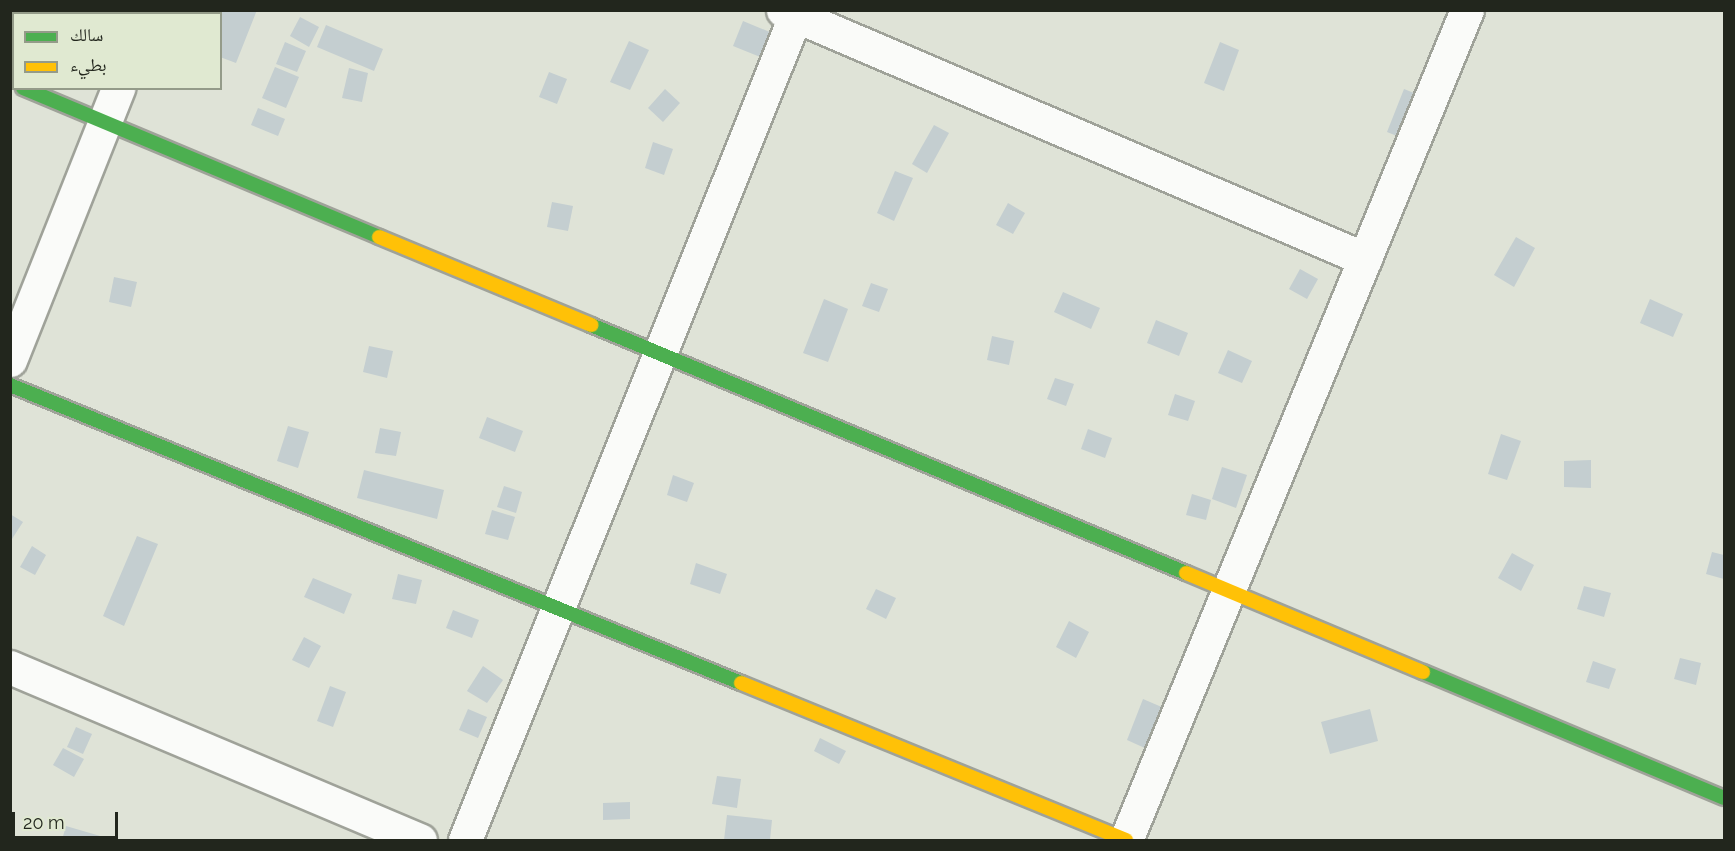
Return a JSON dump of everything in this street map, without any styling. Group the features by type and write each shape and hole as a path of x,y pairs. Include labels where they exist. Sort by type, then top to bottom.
{"street":[{"path":"10,385 1126,840 1467,10"},
{"path":"465,840 660,355 789,13 1365,259"},
{"path":"28,90 1725,798"},
{"path":"10,360 117,90"},
{"path":"10,667 420,840"}],"building":[{"path":"210,10 257,10 236,63 222,58 222,12 210,12"},
{"path":"300,17 319,27 309,47 290,36"},
{"path":"743,21 777,35 768,60 733,46"},
{"path":"326,25 383,49 374,71 317,47"},
{"path":"629,41 649,50 630,90 610,82"},
{"path":"285,42 306,51 297,72 276,64"},
{"path":"1220,42 1239,50 1224,91 1204,83"},
{"path":"275,67 299,77 286,108 262,98"},
{"path":"349,68 368,73 362,102 342,98"},
{"path":"549,72 567,79 557,104 539,97"},
{"path":"665,89 680,103 663,122 648,108"},
{"path":"1404,89 1424,97 1407,140 1387,132"},
{"path":"258,108 285,119 278,136 251,125"},
{"path":"934,125 949,133 927,173 912,164"},
{"path":"653,142 673,149 664,175 645,168"},
{"path":"895,171 913,178 894,221 877,213"},
{"path":"552,202 573,206 568,231 547,227"},
{"path":"1008,203 1025,213 1013,234 996,225"},
{"path":"1516,237 1535,248 1514,287 1494,275"},
{"path":"1300,269 1318,279 1307,299 1289,289"},
{"path":"114,277 137,282 131,307 109,302"},
{"path":"871,283 888,289 879,312 862,306"},
{"path":"1063,292 1100,308 1091,329 1054,312"},
{"path":"824,299 848,309 828,362 803,353"},
{"path":"1650,299 1683,314 1673,337 1640,323"},
{"path":"1156,320 1188,333 1179,356 1147,343"},
{"path":"992,336 1014,341 1009,365 987,360"},
{"path":"369,346 393,351 387,378 363,372"},
{"path":"1228,350 1252,361 1242,383 1218,373"},
{"path":"1055,378 1074,384 1066,406 1047,399"},
{"path":"1175,394 1195,401 1188,421 1168,415"},
{"path":"487,417 523,431 515,452 479,438"},
{"path":"288,426 309,432 298,468 277,461"},
{"path":"380,428 401,432 396,456 375,453"},
{"path":"1088,429 1112,438 1105,458 1081,449"},
{"path":"1501,434 1521,441 1507,480 1488,474"},
{"path":"1591,460 1591,488 1564,487 1564,461"},
{"path":"1222,467 1247,475 1236,508 1212,499"},
{"path":"364,470 444,490 437,519 357,498"},
{"path":"673,475 694,483 687,502 667,495"},
{"path":"504,486 522,492 516,513 497,507"},
{"path":"1192,494 1211,500 1206,520 1186,515"},
{"path":"492,510 515,517 508,540 485,534"},
{"path":"10,514 23,522 10,542"},
{"path":"137,536 158,544 124,626 103,616"},
{"path":"32,546 46,555 35,575 20,567"},
{"path":"1712,552 1724,555 1724,579 1706,574"},
{"path":"1512,553 1534,565 1521,591 1498,578"},
{"path":"696,563 727,574 720,594 690,584"},
{"path":"398,574 422,580 416,604 392,599"},
{"path":"313,578 352,594 344,614 304,597"},
{"path":"1584,586 1611,593 1604,617 1577,609"},
{"path":"876,589 896,598 886,619 866,609"},
{"path":"453,610 479,620 472,638 446,628"},
{"path":"1069,621 1089,632 1076,658 1056,647"},
{"path":"304,637 321,646 309,668 292,660"},
{"path":"1680,658 1701,663 1696,685 1674,679"},
{"path":"1593,661 1616,669 1609,689 1586,682"},
{"path":"483,666 503,680 487,703 467,691"},
{"path":"330,686 346,692 333,727 317,721"},
{"path":"1143,699 1164,708 1147,749 1127,740"},
{"path":"468,709 487,717 478,738 459,730"},
{"path":"1370,709 1378,741 1330,754 1321,722"},
{"path":"76,727 92,734 83,754 67,747"},
{"path":"820,738 846,751 839,764 814,751"},
{"path":"63,748 84,759 74,777 53,765"},
{"path":"717,776 741,779 737,808 712,804"},
{"path":"630,802 630,819 603,820 603,803"},
{"path":"727,815 772,820 770,840 724,840"},
{"path":"66,826 107,838 107,840 62,840"}],"traffic: fast":[{"path":"28,90 379,237"},
{"path":"591,325 1186,573"},
{"path":"10,385 741,683"},
{"path":"1423,672 1724,798"}],"traffic: slow":[{"path":"379,237 591,325"},
{"path":"1186,573 1423,672"},
{"path":"741,683 1126,840"}]}
